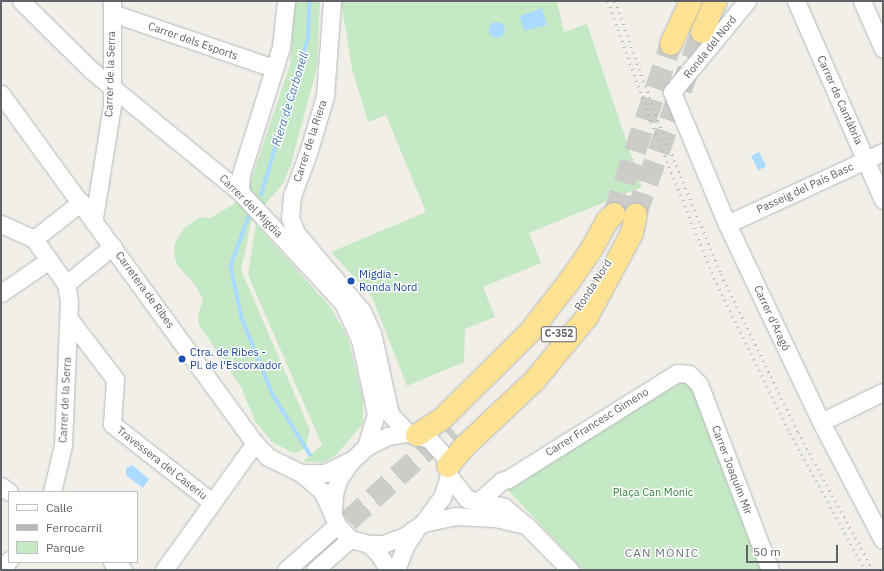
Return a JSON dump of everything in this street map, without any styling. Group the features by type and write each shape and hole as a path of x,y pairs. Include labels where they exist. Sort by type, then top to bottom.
{"highway":[{"path":"671,44 691,1"},
{"path":"702,32 716,1"},
{"name":"Ronda Nord","path":"413,434 442,419 529,333 568,283 591,250 607,221 614,214 613,225 588,274 553,326 455,433 493,406 561,332 604,270 636,214 632,233 587,317 535,380 465,446 448,471"}],"street":[{"name":"Carrer del Migdia","path":"21,1 91,70 240,192 264,216 342,303 354,322 360,340 376,414 366,447"},
{"path":"240,192 241,174 281,47 286,1"},
{"name":"Carrer de la Riera","path":"290,213 292,196 308,153 325,96 332,1"},
{"name":"Ronda del Nord","path":"672,92 747,1"},
{"name":"Carrer de Cantàbria","path":"796,1 883,200"},
{"path":"862,1 883,49"},
{"name":"Carrer de la Serra","path":"94,218 112,105 112,7"},
{"name":"Carrer dels Esports","path":"112,7 274,68"},
{"name":"Carrer d'Aragó","path":"672,92 727,224 821,422 883,540"},
{"name":"Carretera de Ribes","path":"1,94 94,218 255,443 268,457 301,473 322,492 335,520"},
{"name":"Passeig del País Basc","path":"727,224 883,152"},
{"path":"34,239 81,202"},
{"name":"Carrer del Migdia","path":"290,213 296,233 352,296 362,311 372,333 390,414 413,434"},
{"path":"264,216 290,213"},
{"path":"1,224 34,239 66,284 113,246"},
{"path":"1,294 49,260"},
{"name":"Carrer de la Serra","path":"52,491 63,445 69,319 66,284"},
{"name":"Travessera del Caseriu","path":"69,319 115,379 112,424 212,502"},
{"name":"Carrer Francesc Gimeno","path":"478,502 494,485 508,479 556,447 677,373 689,374"},
{"name":"Carrer Joaquim Mir","path":"689,374 699,384 770,570"},
{"path":"821,422 883,392"},
{"path":"527,526 495,518 455,516 419,527 395,541 369,544 350,539 335,520 334,493 340,478 351,461 366,447 388,436 413,434 438,446 448,471 468,499 504,507 527,526 570,570"},
{"path":"164,570 255,443"},
{"name":"Carretera de Ribes","path":"301,473 325,473 351,461"},
{"path":"396,570 405,546 442,497 448,471"},
{"path":"504,507 504,491 508,479"},
{"path":"286,570 335,520"},
{"path":"314,570 350,539"},
{"path":"369,544 378,553 388,570"},
{"path":"2,570 8,561"},
{"path":"113,563 123,570"}],"green space":[{"path":"295,1 320,1 317,67 291,164 283,184 252,219 241,270 310,430 306,446 301,451 293,453 272,442 255,421 241,387 199,325 198,316 203,299 196,286 178,266 174,256 175,243 184,228 200,217 210,218 234,204 250,183 290,65"},
{"path":"341,1 557,1 564,32 587,24 642,187 529,233 541,263 483,287 495,317 465,329 464,362 407,386 372,297 331,252 426,212 386,115 368,122 352,69"},
{"path":"256,224 331,308 348,338 363,399 363,424 336,455 322,463 303,461 322,445 248,275"},
{"name":"Plaça Can Monic","path":"685,377 695,387 768,570 583,570 508,490"}],"water":[{"path":"542,8 547,25 524,31 520,16"},
{"path":"497,22 504,27 505,30 500,37 497,38 490,33 489,30 494,23"},
{"path":"759,152 766,166 758,170 751,156"},
{"path":"132,465 149,479 143,488 126,475 126,468"}],"waterway":[{"name":"Riera de Carbonell","path":"261,195 308,38 309,1"},
{"name":"Riera de Carbonell","path":"249,217 231,266 242,318 273,395 310,454"}],"tunnel":[{"path":"636,214 702,32"},
{"path":"614,214 671,44"},
{"path":"324,543 451,428"}],"railway":[{"path":"608,1 651,122 714,278 790,433 865,570"},
{"path":"615,1 658,121 721,274 798,432 873,570"}],"place":[{"name":"Migdia - Ronda Nord","path":"351,281"},
{"name":"Ctra. de Ribes - Pl. de l'Escorxador","path":"182,359"}],"district":[{"name":"CAN MÒNIC","path":"662,553"}]}
